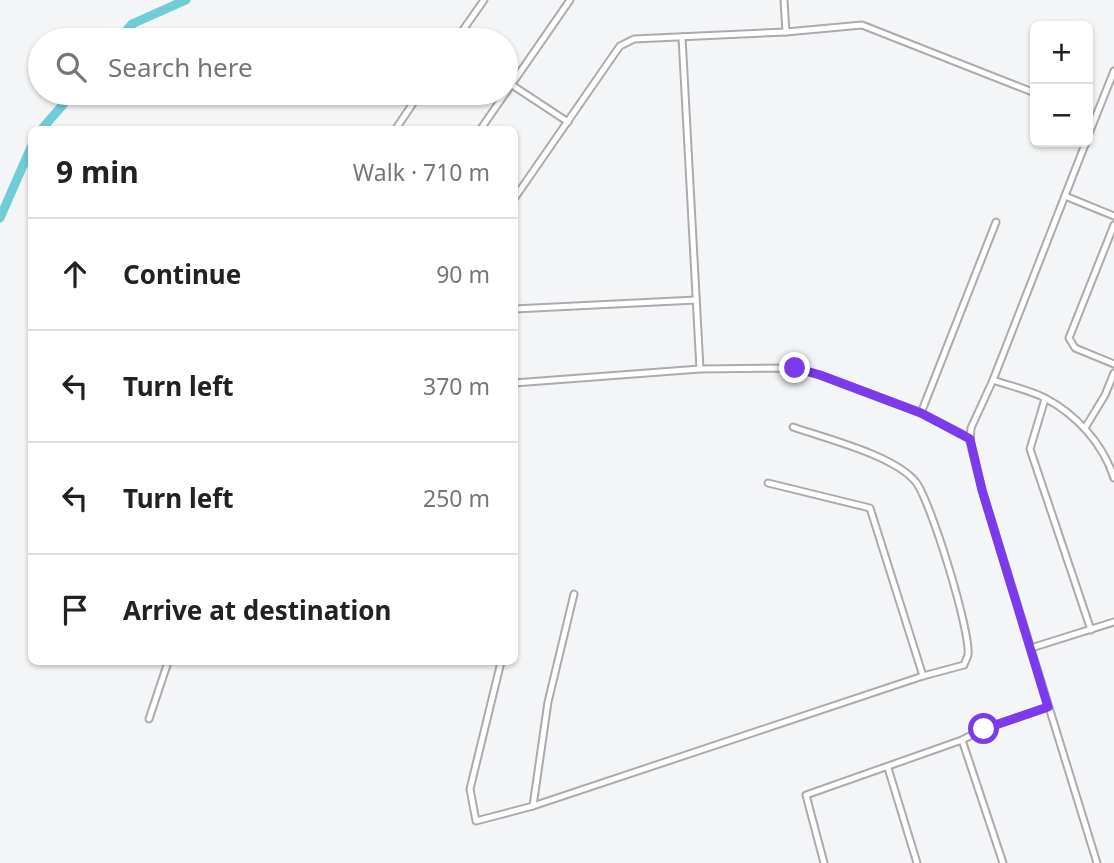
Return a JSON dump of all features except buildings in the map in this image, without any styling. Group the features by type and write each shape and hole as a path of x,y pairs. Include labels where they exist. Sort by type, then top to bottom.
{"street":[{"path":"464,28 484,0"},
{"path":"518,76 570,0"},
{"path":"784,0 786,32"},
{"path":"518,193 620,46 634,39 862,26 1030,91"},
{"path":"682,37 700,369"},
{"path":"1093,122 1114,71"},
{"path":"518,89 568,122"},
{"path":"398,126 412,105"},
{"path":"483,126 498,105"},
{"path":"1084,147 973,425 970,439 982,490 1097,863"},
{"path":"1065,196 1114,216"},
{"path":"921,413 996,222"},
{"path":"1114,225 1069,338 1074,348 1114,364"},
{"path":"518,309 696,300"},
{"path":"518,383 700,369 804,370 921,413 970,439"},
{"path":"1085,428 1105,395 1114,373"},
{"path":"993,380 1045,398 1085,428 1100,447 1114,478"},
{"path":"1045,398 1030,449 1091,630"},
{"path":"500,665 470,789 476,821 533,806 923,676 962,667 968,654 962,620 929,506 916,481 888,460 793,428"},
{"path":"768,483 870,508 923,676"},
{"path":"533,806 548,702 574,594"},
{"path":"1031,648 1114,622"},
{"path":"149,719 167,665"},
{"path":"824,863 806,795 888,768 984,729 1048,707"},
{"path":"962,740 1003,863"},
{"path":"888,768 917,863"}],"waterway":[{"path":"128,28 186,0"},
{"path":"44,126 63,105"},
{"path":"0,218 28,154"}],"route":[{"path":"795,368 810,371 921,413 970,439 982,490 1048,707 984,729"}]}
